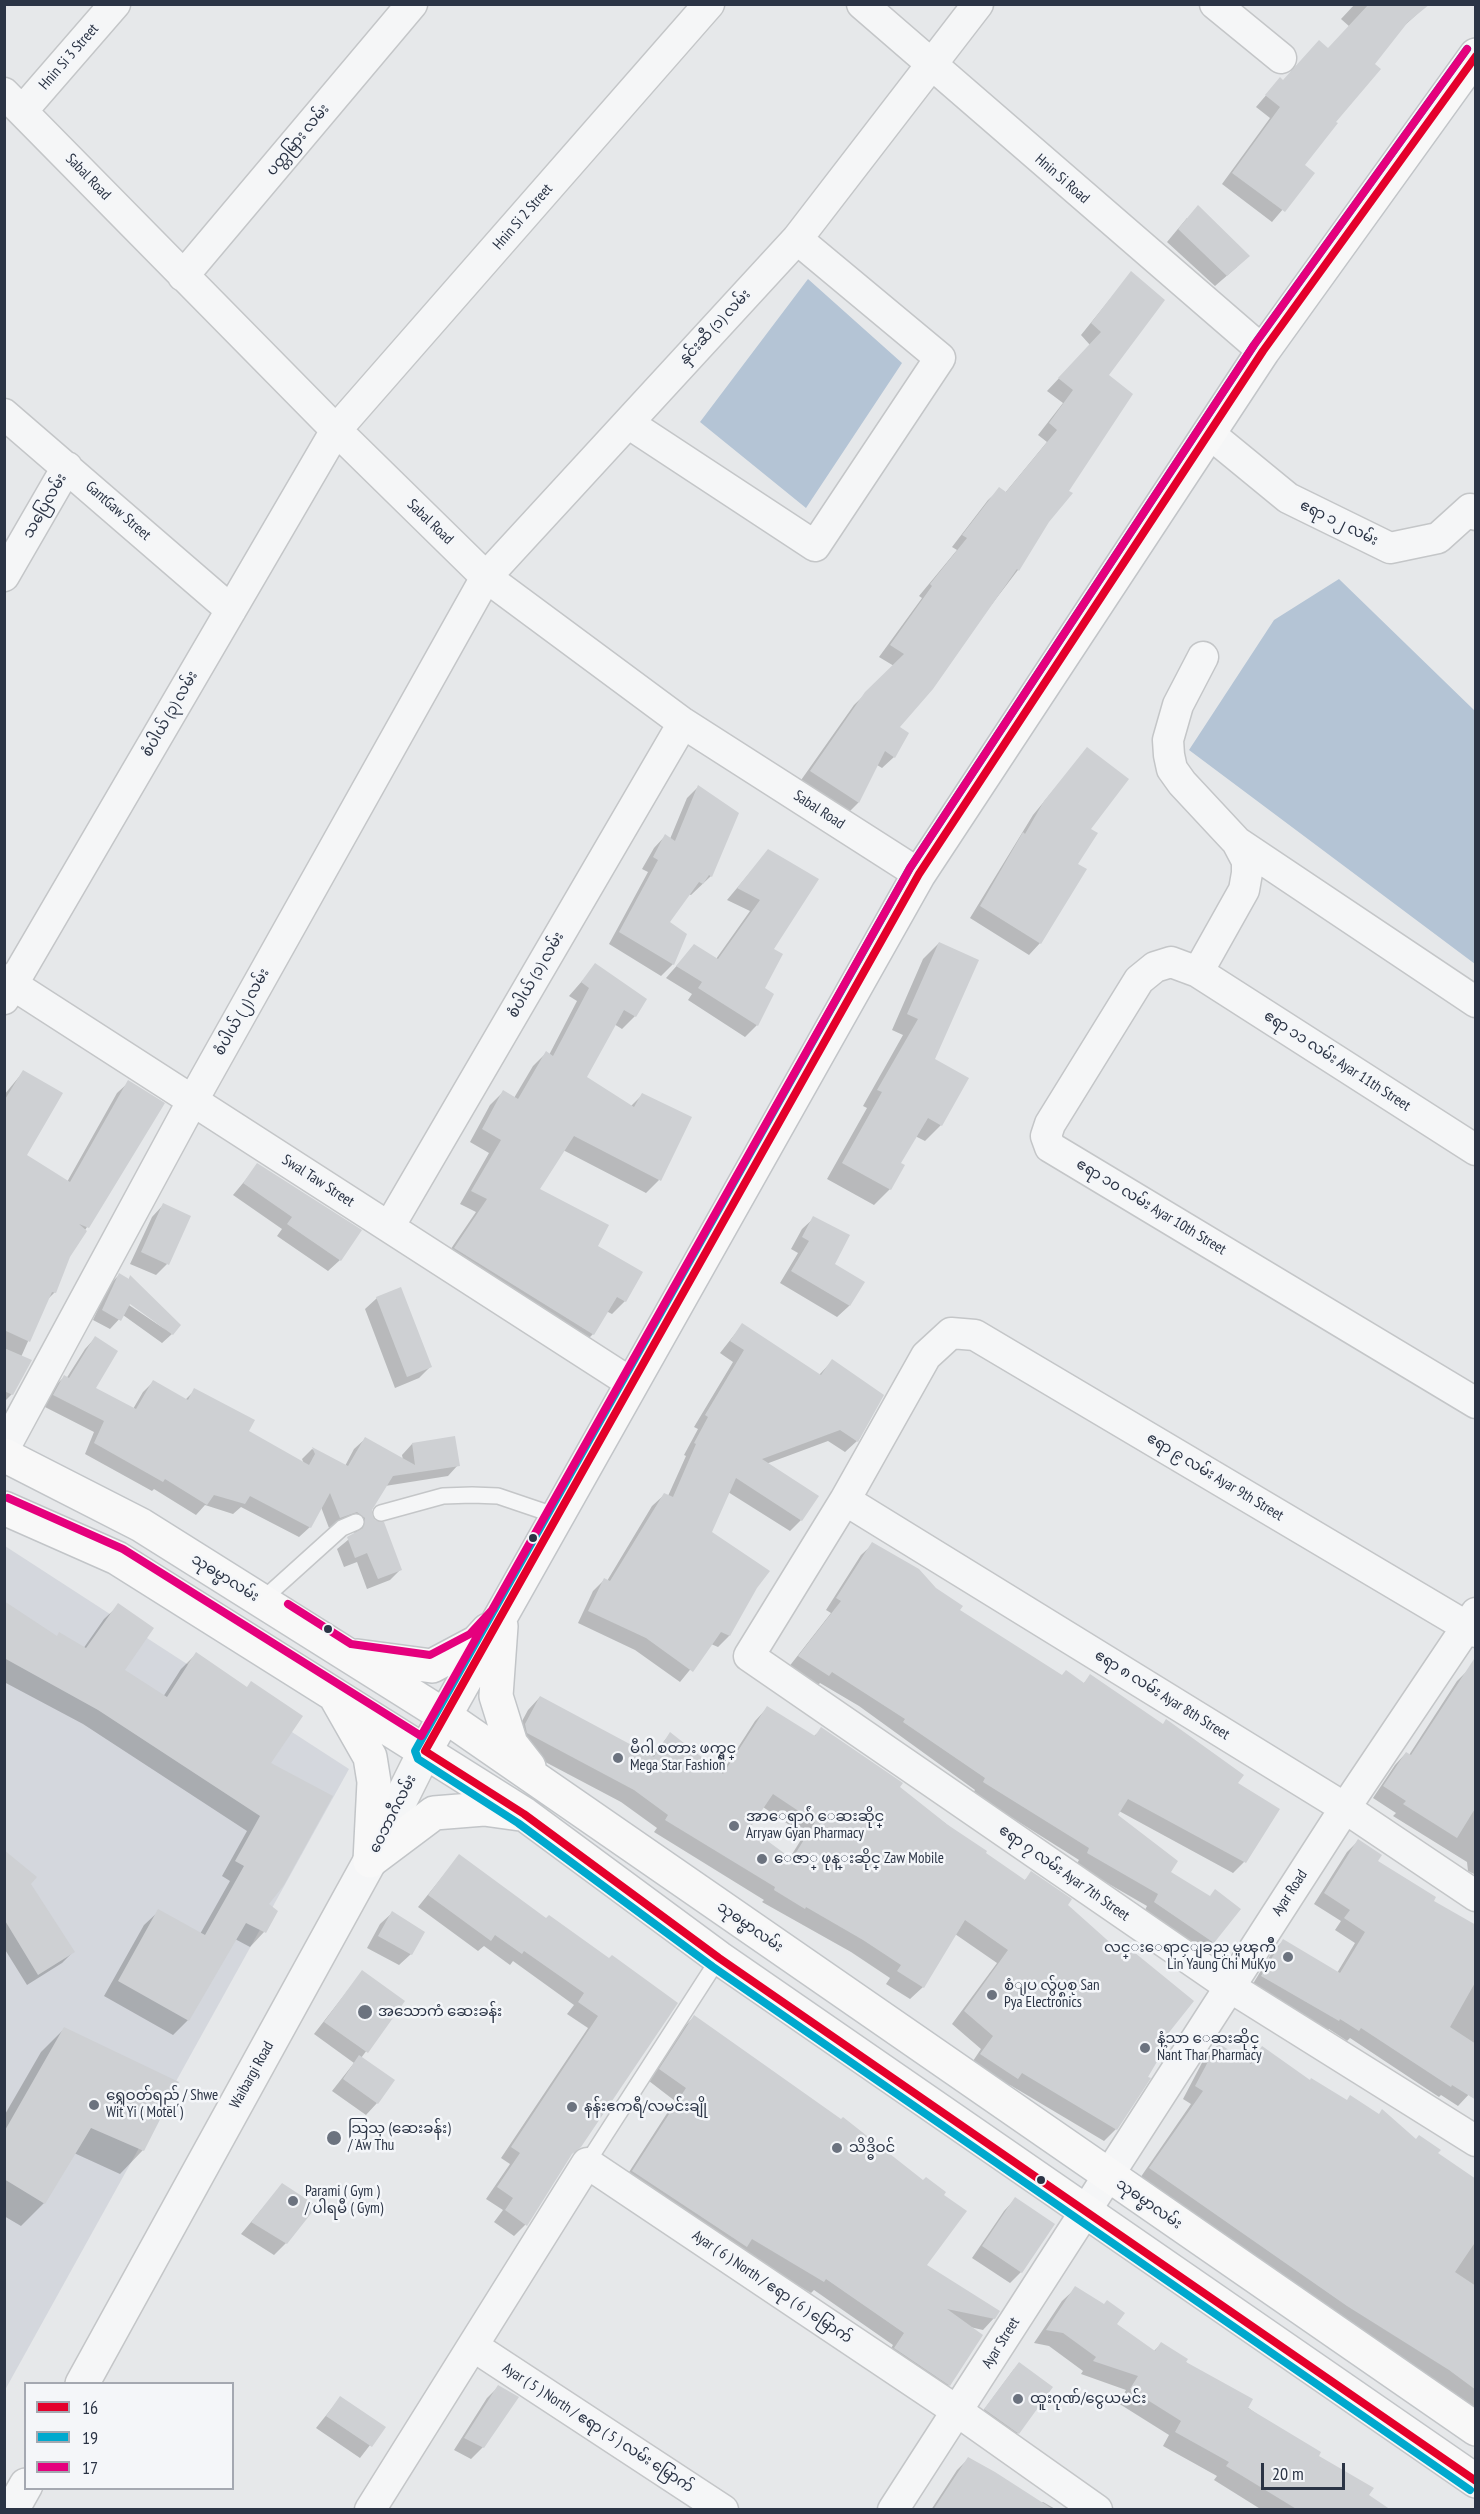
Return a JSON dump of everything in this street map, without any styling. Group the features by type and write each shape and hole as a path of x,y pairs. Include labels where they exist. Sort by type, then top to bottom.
{"main road":[{"name":"ဝေဘာဂီလမ်း","path":"425,1751 919,874 1263,351 1476,55"},
{"name":"သုဓမ္မာလမ်း","path":"4,1455 141,1525 445,1716 1476,2429"},
{"path":"4,1508 117,1558 524,1814 719,1958 1083,2212 1476,2481"},
{"path":"347,1654 432,1666 477,1642 502,1615"},
{"path":"502,1615 496,1696 511,1744 539,1780"},
{"path":"334,1695 370,1757 374,1782 370,1861"},
{"path":"370,1861 434,1813 484,1809 524,1814"}],"street":[{"name":"Hnin Si 3 Street","path":"14,101 115,4"},
{"name":"ပတ္တမြား လမ်း","path":"183,276 412,4"},
{"name":"Hnin Si 2 Street","path":"336,430 710,4"},
{"name":"Hnin Si Road","path":"862,4 929,65 1263,351"},
{"name":"နှင်းဆီ (၁) လမ်း","path":"486,577 796,239 978,4"},
{"path":"1215,4 1281,58"},
{"name":"Sabal Road","path":"14,101 183,276 486,577 683,723 919,874"},
{"path":"628,423 815,546 940,358 796,239"},
{"name":"GantGaw Street","path":"4,414 231,610"},
{"name":"စံပါယ် (၃) လမ်း","path":"7,987 336,430"},
{"name":"ဧရာ ၁၂ လမ်း","path":"1210,434 1287,498 1390,548 1438,538 1474,509"},
{"name":"သပြေလမ်း","path":"4,576 68,467"},
{"name":"စံပါယ် (၂) လမ်း","path":"4,1449 193,1100 486,577"},
{"path":"1203,657 1178,705 1168,740 1172,769 1182,783 1237,842 1476,1002"},
{"name":"စံပါယ် (၁) လမ်း","path":"389,1227 683,723"},
{"path":"1198,972 1244,890 1247,861 1237,842"},
{"name":"ဧရာ ၁၀ လမ်း Ayar 10th Street","path":"1198,972 1165,962 1139,980 1047,1130 1047,1142 1060,1153 1476,1402"},
{"name":"ဧရာ ၁၁ လမ်း Ayar 11th Street","path":"1198,972 1476,1149"},
{"name":"Swal Taw Street","path":"7,987 193,1100 631,1383"},
{"name":"ဧရာ ၉ လမ်း Ayar 9th Street","path":"845,1500 926,1356 951,1333 975,1335 1473,1624"},
{"name":"ဧရာ ၇ လမ်း Ayar 7th Street","path":"845,1500 749,1656 1230,1987 1476,2141"},
{"name":"ဧရာ ၈ လမ်း Ayar 8th Street","path":"845,1500 1345,1808 1476,1896"},
{"name":"Ayar Road","path":"1107,2175 1345,1808 1473,1624"},
{"name":"ဝေဘာဂီလမ်း","path":"370,1861 425,1751"},
{"name":"Waibargi Road","path":"83,2382 370,1861"},
{"path":"370,2510 587,2163"},
{"name":"Ayar ( 6 ) North / ဧရာ ( 6 ) မြောက်","path":"587,2163 957,2411 1097,2510"},
{"name":"Ayar Street","path":"893,2510 1107,2175"},
{"name":"Ayar ( 5 ) North / ဧရာ ( 5 ) လမ်း မြောက်","path":"473,2346 723,2510"},
{"path":"12,2510 24,2489"}],"lane":[{"path":"381,1514 443,1496 472,1495 498,1496 557,1516"},
{"path":"261,1601 342,1528 356,1522"},
{"path":"587,2163 719,1958"}],"shaded area":[{"path":"5,1546 349,1769 5,2390"}],"water":[{"path":"808,279 902,363 806,508 700,422"},
{"path":"1339,579 1475,711 1475,964 1189,750 1274,620"}],"building":[{"path":"1369,4 1430,4 1408,22 1375,64 1381,69 1336,122 1338,123 1305,165 1315,173 1285,212 1232,173 1280,107 1265,95 1280,77 1283,80 1319,40 1328,48"},
{"path":"1198,205 1250,256 1227,276 1178,229"},
{"path":"1131,271 1165,300 1109,375 1133,394 1069,491 1073,493 1049,522 1019,571 1017,569 933,689 900,727 909,733 895,758 885,751 859,803 810,771 865,692 904,654 890,645 932,586 930,584 967,538 962,535 999,487 1006,492 1057,430 1049,423 1073,390 1058,378 1101,332 1091,323"},
{"path":"1087,747 1129,779 1091,829 1098,833 1078,864 1087,869 1041,944 980,906 1023,832 1025,834 1044,801"},
{"path":"698,785 739,813 712,877 709,875 703,884 699,882 670,922 687,934 674,965 619,932 658,860 653,857 665,834 675,841"},
{"path":"768,849 819,879 774,949 783,954 765,988 774,994 758,1026 698,988 702,982 676,966 694,944 718,959 760,900 737,888"},
{"path":"939,942 979,960 935,1059 969,1078 942,1126 928,1118 901,1163 905,1165 891,1190 842,1163 882,1092 877,1090 918,1019 907,1014"},
{"path":"595,963 647,999 636,1017 624,1010 587,1077 634,1107 642,1093 692,1117 661,1181 574,1136 540,1189 609,1225 598,1246 643,1272 626,1302 617,1297 594,1335 454,1248 487,1199 471,1191 501,1140 482,1129 503,1090 518,1099 546,1051 553,1056 589,988 581,982"},
{"path":"23,1070 63,1093 27,1155 70,1182 128,1080 165,1103 89,1228 79,1224 87,1231 70,1257 56,1293 52,1292 30,1342 4,1330 4,1101"},
{"path":"257,1163 362,1230 341,1261 287,1224 292,1217 243,1183"},
{"path":"163,1203 191,1216 169,1265 141,1252"},
{"path":"813,1216 850,1235 835,1264 865,1282 850,1306 791,1271 809,1241 802,1237"},
{"path":"119,1273 129,1279 130,1275 181,1325 173,1335 130,1304 121,1321 102,1310"},
{"path":"401,1287 432,1367 407,1377 376,1297"},
{"path":"742,1323 821,1375 832,1359 884,1395 858,1442 840,1430 762,1459 819,1496 802,1521 736,1478 712,1532 770,1571 757,1588 730,1636 721,1632 693,1672 646,1638 588,1611 604,1578 610,1581 664,1493 673,1497 696,1444 694,1443 708,1417 705,1415 744,1350 730,1341"},
{"path":"95,1336 118,1351 96,1388 136,1409 153,1380 188,1400 194,1388 255,1420 249,1431 309,1465 315,1454 312,1447 348,1466 365,1437 415,1465 412,1443 455,1436 460,1466 393,1476 372,1510 372,1515 375,1520 384,1522 402,1570 378,1579 367,1553 355,1558 347,1537 363,1528 365,1518 357,1512 340,1518 330,1493 311,1528 250,1496 245,1504 214,1495 207,1505 165,1479 163,1482 94,1443 104,1421 53,1395 64,1375 69,1378"},
{"path":"4,1348 32,1360 13,1395 4,1391"},
{"path":"872,1542 919,1569 936,1588 963,1606 960,1610 1062,1675 1066,1670 1084,1683 1090,1674 1163,1724 1166,1719 1244,1775 1238,1783 1280,1809 1246,1863 1128,1799 1118,1815 1178,1861 1171,1872 1210,1896 1215,1889 1241,1909 1214,1943 1154,1902 1158,1894 1087,1853 1089,1848 983,1782 985,1778 903,1722 905,1719 832,1672 829,1676 798,1656 841,1601 836,1598"},
{"path":"4,1601 57,1636 59,1632 86,1648 118,1603 154,1628 125,1670 167,1697 196,1652 247,1687 251,1681 303,1716 271,1763 333,1796 284,1885 269,1904 278,1911 266,1933 246,1923 189,2021 118,1981 158,1909 205,1935 244,1866 235,1861 260,1816 98,1710 4,1658"},
{"path":"1476,1656 1476,1807 1457,1838 1403,1804 1406,1801 1383,1786 1406,1752 1411,1755"},
{"path":"540,1696 654,1757 670,1732 723,1774 767,1706 815,1736 821,1727 903,1783 900,1787 948,1825 1025,1880 1031,1871 1072,1899 1068,1905 1124,1955 1129,1948 1194,2001 1163,2040 1168,2043 1148,2077 1151,2078 1117,2130 1022,2073 1018,2079 980,2054 993,2036 964,2011 1008,1950 965,1920 924,1988 897,1971 901,1965 863,1940 774,1890 775,1887 665,1820 668,1815 634,1790 527,1733 525,1724","holes":["773,1794 815,1822 792,1859 750,1828"]},
{"path":"1358,1839 1382,1855 1378,1861 1436,1897 1434,1901 1476,1925 1476,1981 1450,2027 1476,2044 1476,2100 1452,2085 1451,2087 1361,2028 1359,2031 1340,2019 1339,2021 1261,1976 1283,1939 1340,1973 1365,1932 1344,1918 1350,1910 1324,1893"},
{"path":"4,1850 37,1877 31,1884 75,1952 38,1975 4,1919"},
{"path":"459,1854 546,1918 549,1915 609,1958 612,1955 678,2003 581,2147 572,2154 527,2226 505,2210 513,2198 497,2187 520,2153 511,2147 598,2016 578,2002 584,1993 524,1951 522,1954 495,1935 491,1941 428,1895"},
{"path":"392,1911 425,1932 412,1955 378,1936"},
{"name":"အသောကံ ဆေးခန်း","path":"362,1970 405,2001 368,2053 324,2022"},
{"path":"694,2015 841,2119 843,2117 923,2180 926,2177 946,2192 944,2195 967,2211 927,2265 1000,2311 995,2319 947,2309 983,2335 950,2386 894,2348 904,2333 826,2279 824,2282 752,2239 747,2247 632,2171 686,2088 659,2069"},
{"name":"ရွှေဝတ်ရည် / Shwe Wit Yi ( Motel )","path":"64,2027 179,2082 144,2151 91,2128 45,2204 4,2179 4,2132"},
{"path":"1218,2043 1251,2064 1262,2046 1310,2080 1311,2078 1347,2100 1350,2095 1379,2114 1382,2109 1416,2139 1419,2135 1441,2150 1438,2153 1476,2179 1476,2241 1455,2272 1476,2286 1476,2390 1449,2370 1347,2306 1149,2168 1203,2091 1195,2086"},
{"path":"359,2055 395,2080 378,2104 343,2079"},
{"path":"282,2183 317,2206 287,2244 251,2222"},
{"path":"1015,2197 1055,2224 1022,2273 982,2246"},
{"path":"1075,2286 1104,2304 1107,2300 1125,2313 1117,2324 1155,2351 1161,2342 1188,2359 1186,2362 1253,2399 1248,2408 1321,2452 1319,2456 1374,2488 1369,2495 1391,2510 1298,2510 1226,2466 1229,2462 1175,2432 1181,2421 1130,2389 1138,2376 1093,2361 1096,2357 1063,2333 1046,2330"},
{"name":"ထူးဂုဏ်/ငွေယမင်း","path":"1019,2362 1053,2387 1019,2434 984,2409"},
{"path":"498,2385 519,2397 484,2448 464,2438"},
{"path":"340,2396 386,2427 372,2447 326,2416"},
{"path":"968,2457 995,2472 1054,2510 933,2510"}],"transit line":[{"name":"19","path":"1467,49 1254,345 910,868 415,1751 418,1759 518,1823 713,1967 1470,2490"},
{"name":"17","path":"8,1498 123,1549 421,1736 910,868 1254,345 1467,49"},
{"name":"16","path":"1476,56 1263,351 919,874 425,1751 524,1814 719,1958 1476,2481"},
{"name":"17","path":"288,1604 351,1644 430,1655 470,1634 493,1609"}],"place":[{"name":"မီဂါ စတား ဖက္ရွင္ Mega Star Fashion","path":"618,1758"},
{"name":"အာေရာဂ်ံ ေဆးဆိုင္ Arryaw Gyan Pharmacy","path":"734,1826"},
{"name":"ေဇာ္ ဖုန္းဆိုင္ Zaw Mobile","path":"762,1859"},
{"name":"လင္းေရာင္ျခည္ မူၾကိဳ Lin Yaung Chi MuKyo","path":"1288,1957"},
{"name":"စံျပ လ်ွပ္စစ္ San Pya Electronics","path":"992,1995"},
{"name":"အသောကံ ဆေးခန်း","path":"365,2012"},
{"name":"နံ့သာ ေဆးဆိုင္ Nant Thar Pharmacy","path":"1145,2048"},
{"name":"ရွှေဝတ်ရည် / Shwe Wit Yi ( Motel )","path":"94,2105"},
{"name":"နန်းဧကရီ/လမင်းချို","path":"572,2107"},
{"name":"သြသု (ဆေးခန်း) / Aw Thu","path":"334,2138"},
{"name":"သိဒ္ဓိဝင်","path":"837,2148"},
{"name":"Parami ( Gym ) / ပါရမီ ( Gym)","path":"293,2201"},
{"name":"ထူးဂုဏ်/ငွေယမင်း","path":"1018,2399"}]}
